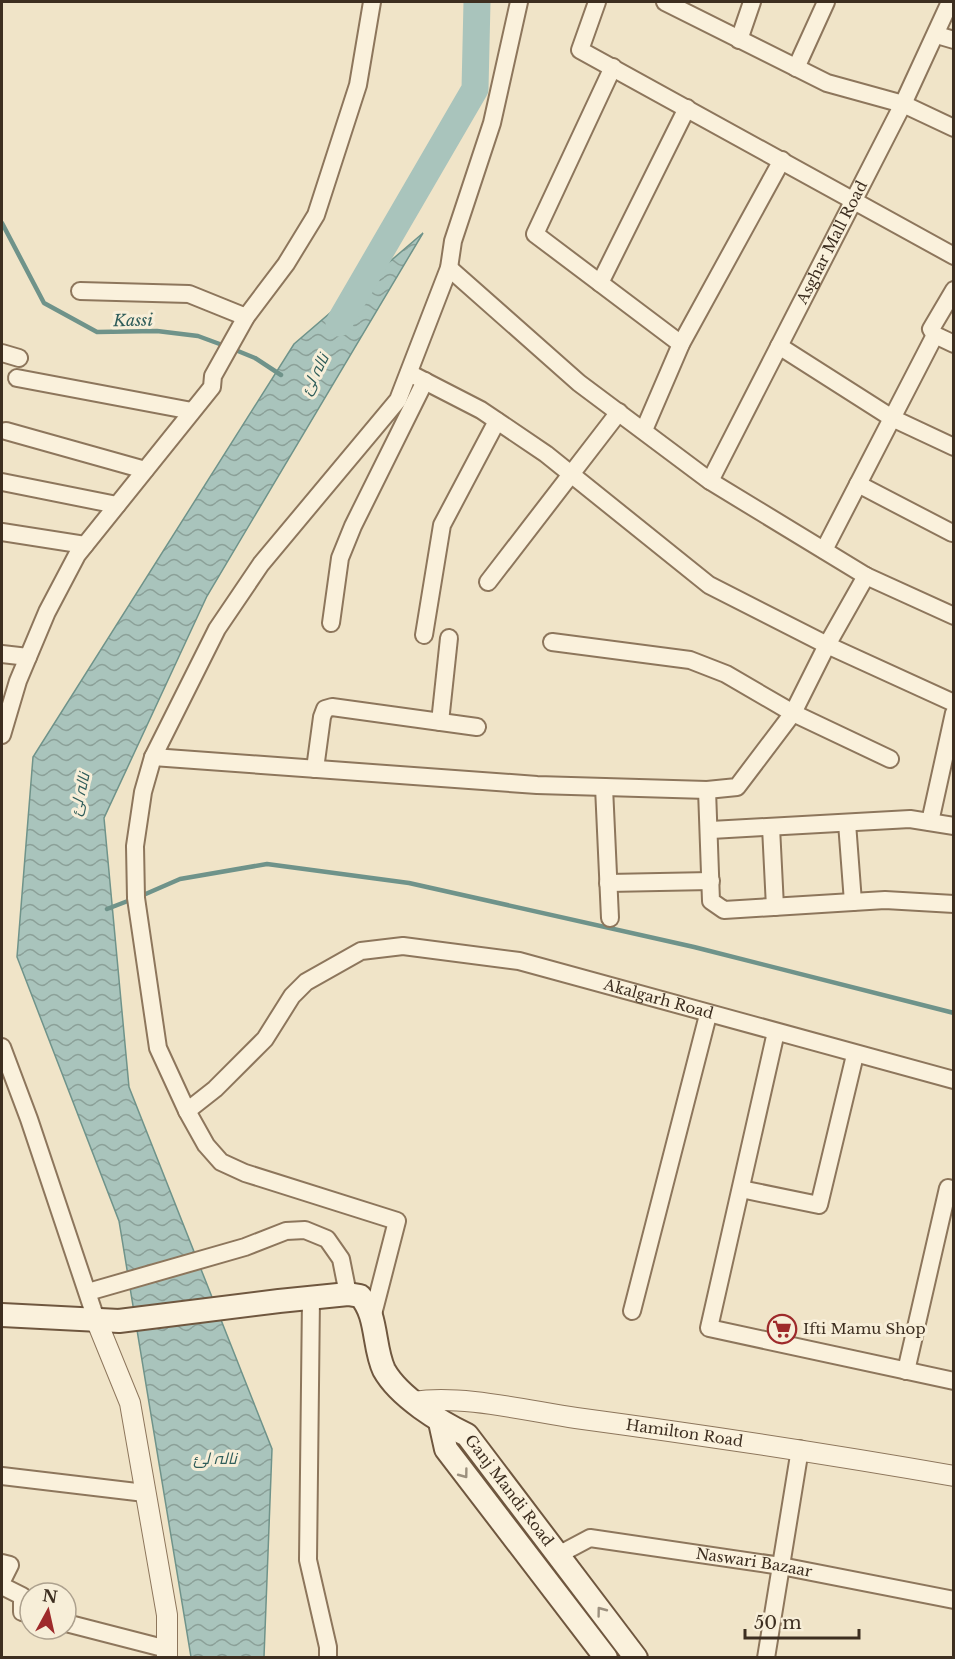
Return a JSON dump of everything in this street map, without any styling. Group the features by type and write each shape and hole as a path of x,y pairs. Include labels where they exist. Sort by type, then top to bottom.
{"main road":[{"path":"2,1315 108,1322 279,1301 348,1294 360,1296 368,1305 385,1370 414,1402 440,1422"},
{"name":"Ganj Mandi Road","path":"440,1422 467,1435 636,1658"},
{"name":"Ganj Mandi Road","path":"440,1422 446,1449 606,1658"}],"street":[{"path":"2,735 28,657 47,612 85,545 212,387 213,376 246,317 286,264 316,215 358,86 372,2"},
{"path":"371,1323 397,1221 245,1173 221,1162 206,1145 187,1111 158,1048 136,898 135,846 143,792 153,757 217,629 261,564 398,400 449,268 453,241 492,123 519,2"},
{"path":"597,2 580,50 853,198 954,256"},
{"path":"665,2 690,7 739,40 827,83 903,104 954,128"},
{"path":"739,40 752,2"},
{"path":"796,68 826,2"},
{"name":"Asghar Mall Road","path":"710,481 903,104 937,35 950,2"},
{"path":"937,35 954,40"},
{"path":"613,67 535,234 681,344"},
{"path":"600,283 687,108"},
{"path":"644,430 681,344 782,160"},
{"path":"449,268 579,383 710,481 866,576 954,616"},
{"path":"954,290 931,329 935,335 954,344"},
{"path":"80,291 189,294 246,317"},
{"path":"824,550 935,335"},
{"path":"778,345 892,418 954,447"},
{"path":"2,353 19,358"},
{"path":"409,373 497,421 570,473 709,585 827,645 954,703"},
{"path":"17,378 192,411"},
{"path":"331,623 340,558 353,526 425,381"},
{"path":"488,582 618,412"},
{"path":"424,635 442,525 497,421"},
{"path":"6,430 145,470"},
{"path":"2,482 117,505"},
{"path":"858,484 952,533"},
{"path":"2,532 85,545"},
{"path":"153,757 542,786 708,790 737,787 793,713 827,645 866,576"},
{"path":"440,722 449,638"},
{"path":"552,642 690,660 726,674 793,713 890,759"},
{"path":"2,654 28,657"},
{"path":"315,770 322,717 325,709 333,706 477,727"},
{"path":"930,822 954,713"},
{"path":"604,787 610,918"},
{"path":"708,790 711,830 711,901 724,910 885,900 954,904"},
{"path":"711,830 910,819 954,826"},
{"path":"847,823 853,902"},
{"path":"771,827 775,907"},
{"path":"608,883 711,881"},
{"name":"Akalgarh Road","path":"187,1111 215,1089 265,1039 292,996 306,982 361,951 403,946 519,961 855,1055 954,1080"},
{"path":"632,1311 708,1014"},
{"path":"776,1032 709,1328 954,1381"},
{"path":"2,1047 88,1292 108,1322 129,1403 167,1616 167,1653 78,1627"},
{"path":"741,1189 819,1205 855,1055"},
{"path":"906,1371 948,1188 954,1191"},
{"path":"88,1292 245,1247 286,1232 305,1230 327,1239 341,1259 348,1294"},
{"path":"311,1298 308,1560 328,1647 328,1658"},
{"name":"Hamilton Road","path":"414,1402 435,1398 800,1449 954,1476"},
{"path":"766,1658 800,1449"},
{"path":"2,1476 145,1493"},
{"name":"Naswari Bazaar","path":"558,1555 590,1538 781,1566 954,1600"},
{"path":"2,1563 10,1565 2,1584 18,1594"}],"water":[{"name":"نالہ لئ","path":"423,233 207,596 104,818 129,1087 272,1449 264,1657 191,1657 119,1221 17,957 33,757 294,344"}],"waterway":[{"name":"نالہ لئ","path":"339,323 475,89 477,2"},
{"name":"Kassi","path":"2,223 44,303 97,332 157,331 198,336 225,346"},
{"name":"Kassi","path":"233,349 255,358 281,375"},
{"path":"141,896 180,879 267,864 409,883 694,947 954,1013"},
{"path":"107,909 133,899"}],"place":[{"name":"Ifti Mamu Shop","path":"782,1329"}]}
